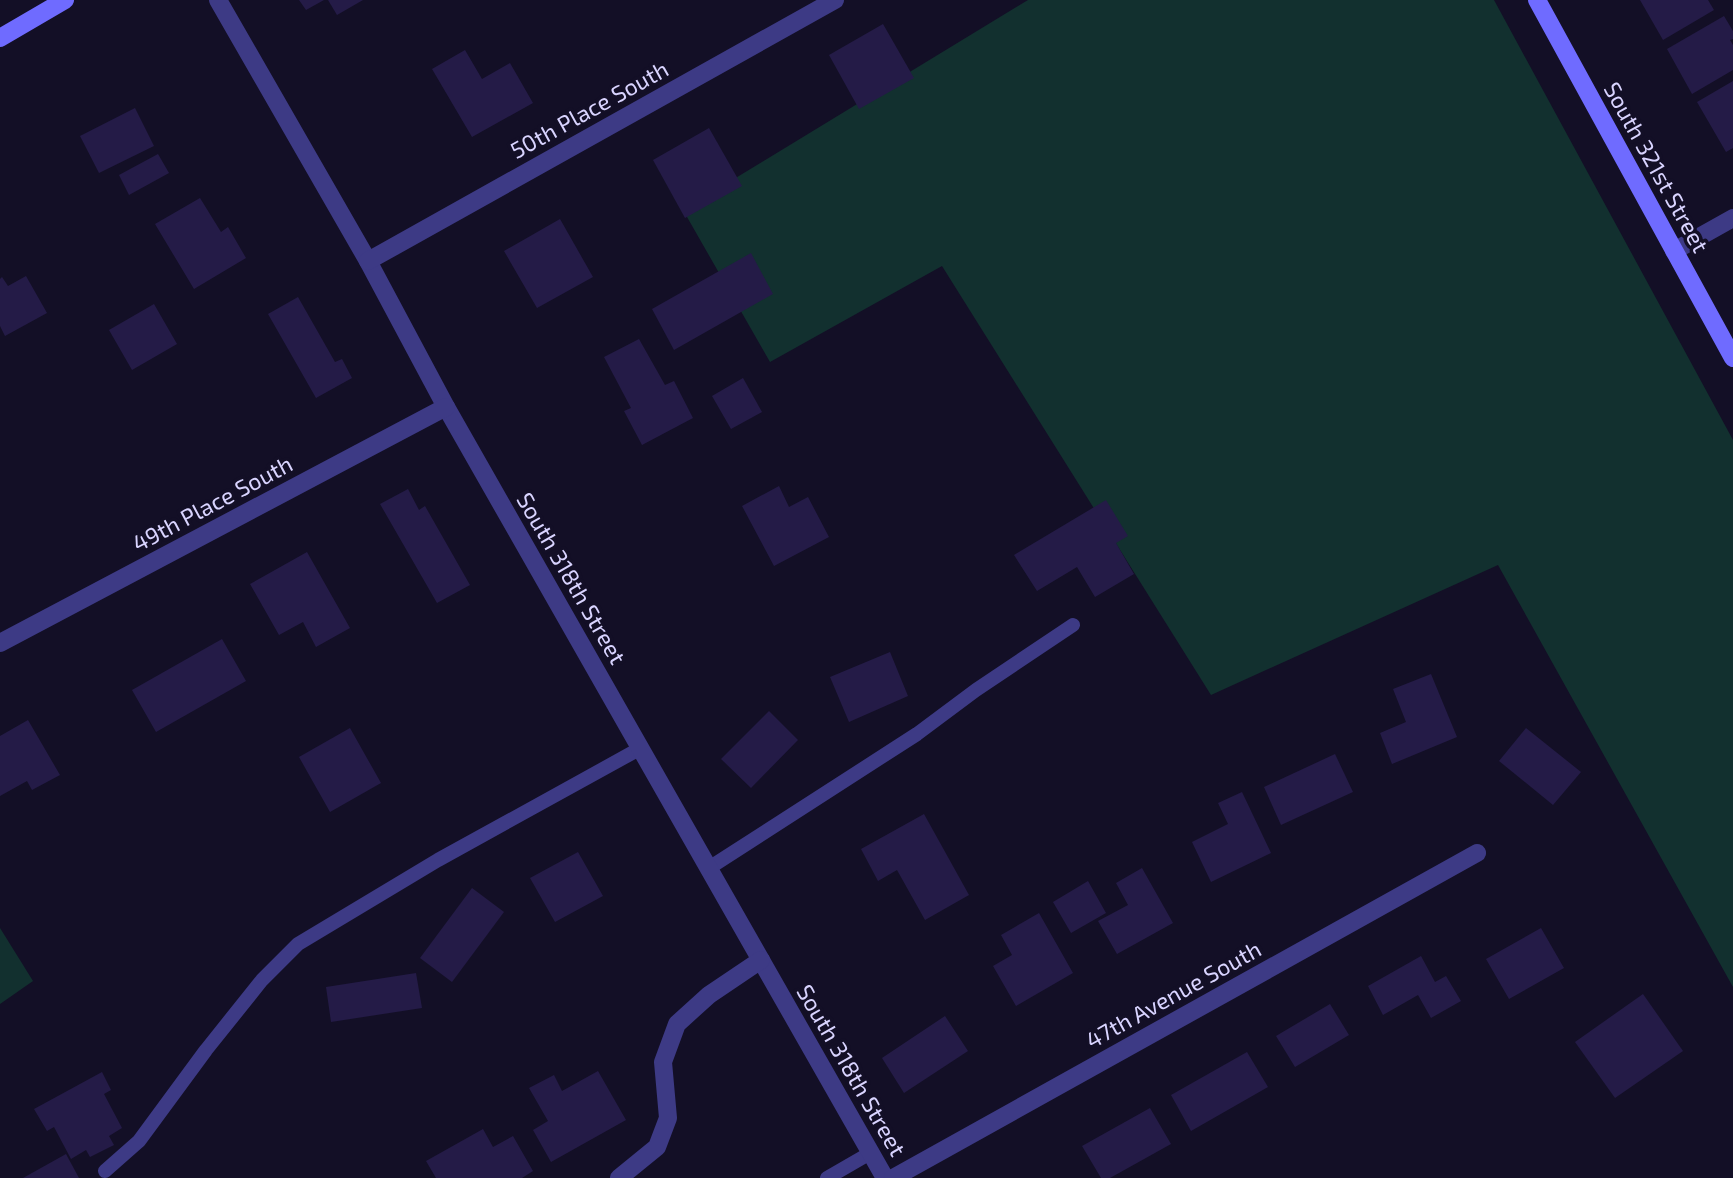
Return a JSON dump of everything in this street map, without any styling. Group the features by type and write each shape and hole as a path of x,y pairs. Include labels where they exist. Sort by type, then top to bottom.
{"main road":[{"path":"0,38 65,0"},
{"name":"South 321st Street","path":"1537,0 1733,358"}],"street":[{"name":"South 318th Street","path":"218,0 368,261 446,407 885,1178"},
{"name":"50th Place South","path":"368,261 835,0"},
{"path":"1674,251 1733,218"},
{"name":"49th Place South","path":"0,643 446,407"},
{"name":"47th Avenue South","path":"893,1178 1477,853"},
{"path":"619,1178 657,1147 668,1118 663,1062 677,1024 709,995 761,960"}],"lane":[{"path":"709,868 917,734 976,690 1073,625"},
{"path":"104,1171 139,1141 262,980 298,944 438,860 640,748"},
{"path":"827,1178 872,1152"}],"green space":[{"path":"1028,0 1494,0 1733,440 1733,987 1498,565 1211,695 942,266 770,362 683,210"},
{"path":"0,928 33,981 0,1004"}],"building":[{"path":"299,0 324,0 306,10"},
{"path":"328,0 363,0 337,15"},
{"path":"1640,0 1708,0 1714,10 1663,40"},
{"path":"1724,16 1733,31 1733,39 1730,40 1733,45 1733,70 1692,94 1667,49"},
{"path":"883,24 914,78 859,109 829,55"},
{"path":"465,50 482,79 510,63 533,103 472,137 432,69"},
{"path":"1733,81 1733,148 1726,152 1697,102"},
{"path":"135,108 154,146 99,173 80,136"},
{"path":"709,128 742,186 685,218 653,160"},
{"path":"158,154 169,173 129,195 119,175"},
{"path":"200,198 221,232 228,227 246,258 194,289 155,224"},
{"path":"560,219 593,277 537,308 504,251"},
{"path":"751,253 773,294 674,350 652,309"},
{"path":"26,276 47,313 5,336 0,326 0,279 2,277 8,286"},
{"path":"298,297 335,362 342,359 352,378 316,398 268,314"},
{"path":"154,304 177,344 132,370 109,330"},
{"path":"639,339 665,385 674,381 693,418 642,445 624,411 631,408 604,357"},
{"path":"743,378 762,412 731,429 712,396"},
{"path":"779,486 789,507 808,497 829,537 774,566 742,506"},
{"path":"408,489 419,510 425,506 470,585 437,603 380,504"},
{"path":"1106,500 1128,536 1116,543 1134,574 1095,597 1077,567 1037,591 1014,555"},
{"path":"307,552 350,628 316,647 303,622 279,635 250,584"},
{"path":"222,639 246,681 156,732 132,690"},
{"path":"890,652 908,696 849,722 830,677"},
{"path":"1431,674 1457,737 1392,764 1380,733 1406,722 1393,689"},
{"path":"769,711 798,740 751,788 721,759"},
{"path":"28,720 60,775 32,790 27,781 0,796 0,736"},
{"path":"350,728 381,783 330,812 299,757"},
{"path":"1526,728 1581,772 1553,805 1499,761"},
{"path":"1335,754 1353,792 1281,825 1264,787"},
{"path":"1242,792 1271,853 1211,882 1192,842 1228,824 1218,803"},
{"path":"924,814 969,895 925,920 897,870 878,881 861,849"},
{"path":"578,852 603,896 555,922 530,878"},
{"path":"1142,868 1173,923 1117,954 1098,921 1128,905 1116,883"},
{"path":"1088,881 1106,913 1071,933 1053,902"},
{"path":"472,888 504,912 452,982 420,958"},
{"path":"1039,913 1073,973 1016,1006 993,966 1012,955 1001,935"},
{"path":"1541,928 1564,968 1509,999 1486,959"},
{"path":"1421,956 1435,982 1446,976 1461,1001 1431,1018 1418,995 1383,1015 1368,986"},
{"path":"416,973 422,1008 331,1022 326,987"},
{"path":"1643,994 1683,1051 1615,1098 1575,1042"},
{"path":"1330,1004 1349,1035 1295,1067 1276,1036"},
{"path":"945,1016 968,1051 904,1093 882,1058"},
{"path":"1247,1052 1268,1087 1191,1131 1171,1095"},
{"path":"598,1071 626,1120 551,1162 533,1130 548,1121 529,1088 554,1075 562,1091"},
{"path":"102,1072 111,1090 104,1094 122,1128 109,1136 114,1145 90,1157 86,1150 71,1159 54,1127 47,1131 34,1109"},
{"path":"1150,1108 1171,1144 1110,1178 1101,1178 1082,1146"},
{"path":"483,1129 493,1147 513,1136 533,1171 522,1178 436,1178 426,1161"},
{"path":"66,1154 79,1178 23,1178"}]}
